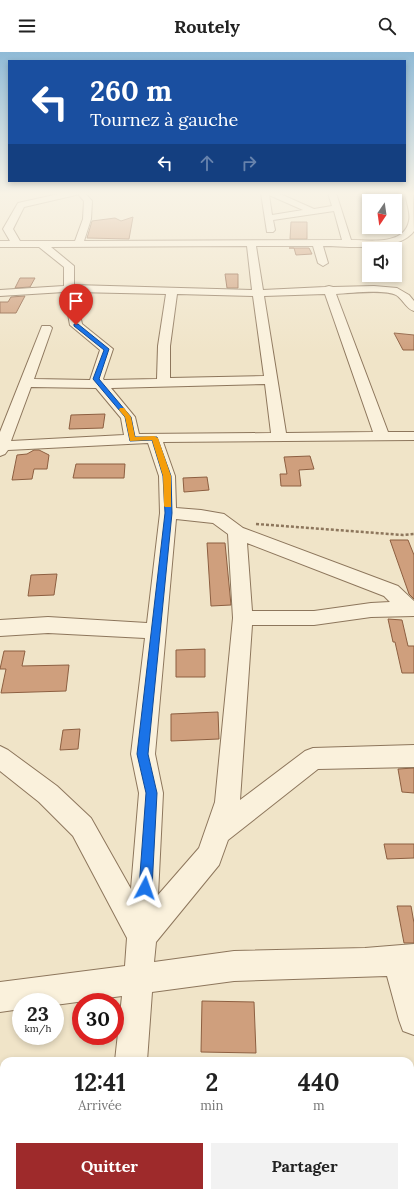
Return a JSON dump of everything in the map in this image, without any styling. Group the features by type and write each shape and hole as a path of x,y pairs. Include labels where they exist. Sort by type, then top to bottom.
{"street":[{"path":"44,246 69,266 69,289 76,325 106,349 96,379 128,417 132,439"},
{"path":"251,246 279,437"},
{"path":"318,246 323,263"},
{"path":"394,282 397,291 405,297 414,308"},
{"path":"0,293 69,289 257,293 329,289 414,291"},
{"path":"329,289 382,436"},
{"path":"163,383 164,346 172,291"},
{"path":"46,328 0,447 154,438 414,436"},
{"path":"26,383 100,384 270,380"},
{"path":"131,1057 142,936 151,793 143,754 168,513 167,476 154,438"},
{"path":"168,513 201,515 218,518 245,527 268,545 391,591 411,609"},
{"path":"142,936 210,856 227,802 243,618 245,527"},
{"path":"243,618 314,618 371,610 411,609"},
{"path":"0,628 48,625 156,630"},
{"path":"217,833 313,759 414,756"},
{"path":"0,757 48,794 82,827 142,936"},
{"path":"0,996 234,966 365,963 406,960 414,1020"}],"path":[{"path":"245,527 403,535 414,534"}],"building":[{"path":"294,248 309,248 312,254 296,255"},
{"path":"225,274 238,274 238,288 227,288"},
{"path":"20,278 35,278 30,287 15,288"},
{"path":"25,296 16,313 0,313 0,302 8,302 11,297"},
{"path":"394,333 414,335 414,350 403,350"},
{"path":"105,414 103,428 69,429 71,415"},
{"path":"34,450 39,450 49,455 47,469 34,469 32,479 12,480 17,455 27,454"},
{"path":"310,456 314,469 299,470 301,486 281,486 280,474 287,474 284,457"},
{"path":"76,464 125,464 124,478 73,478"},
{"path":"207,477 209,490 184,492 183,478"},
{"path":"390,540 408,540 414,555 414,599 409,594"},
{"path":"207,543 225,543 231,605 211,606"},
{"path":"57,574 54,595 28,596 31,575"},
{"path":"388,619 402,620 408,646 414,646 414,673 402,673"},
{"path":"205,649 205,677 176,677 176,650"},
{"path":"4,651 25,651 22,666 69,665 66,691 1,693 6,669 0,669"},
{"path":"218,712 219,739 171,741 171,714"},
{"path":"80,729 78,749 60,750 63,730"},
{"path":"414,768 414,793 402,792 398,769"},
{"path":"384,844 414,844 414,858 387,859"},
{"path":"397,906 411,906 414,923 414,943 404,943"},
{"path":"202,1001 254,1002 256,1053 201,1052"}],"slow traffic":[{"path":"122,410 128,417 132,439 154,438 167,476 168,506"}],"route":[{"path":"76,325 106,349 96,379 128,417 132,439 154,438 167,476 168,513 143,754 151,793 145,888"}]}
